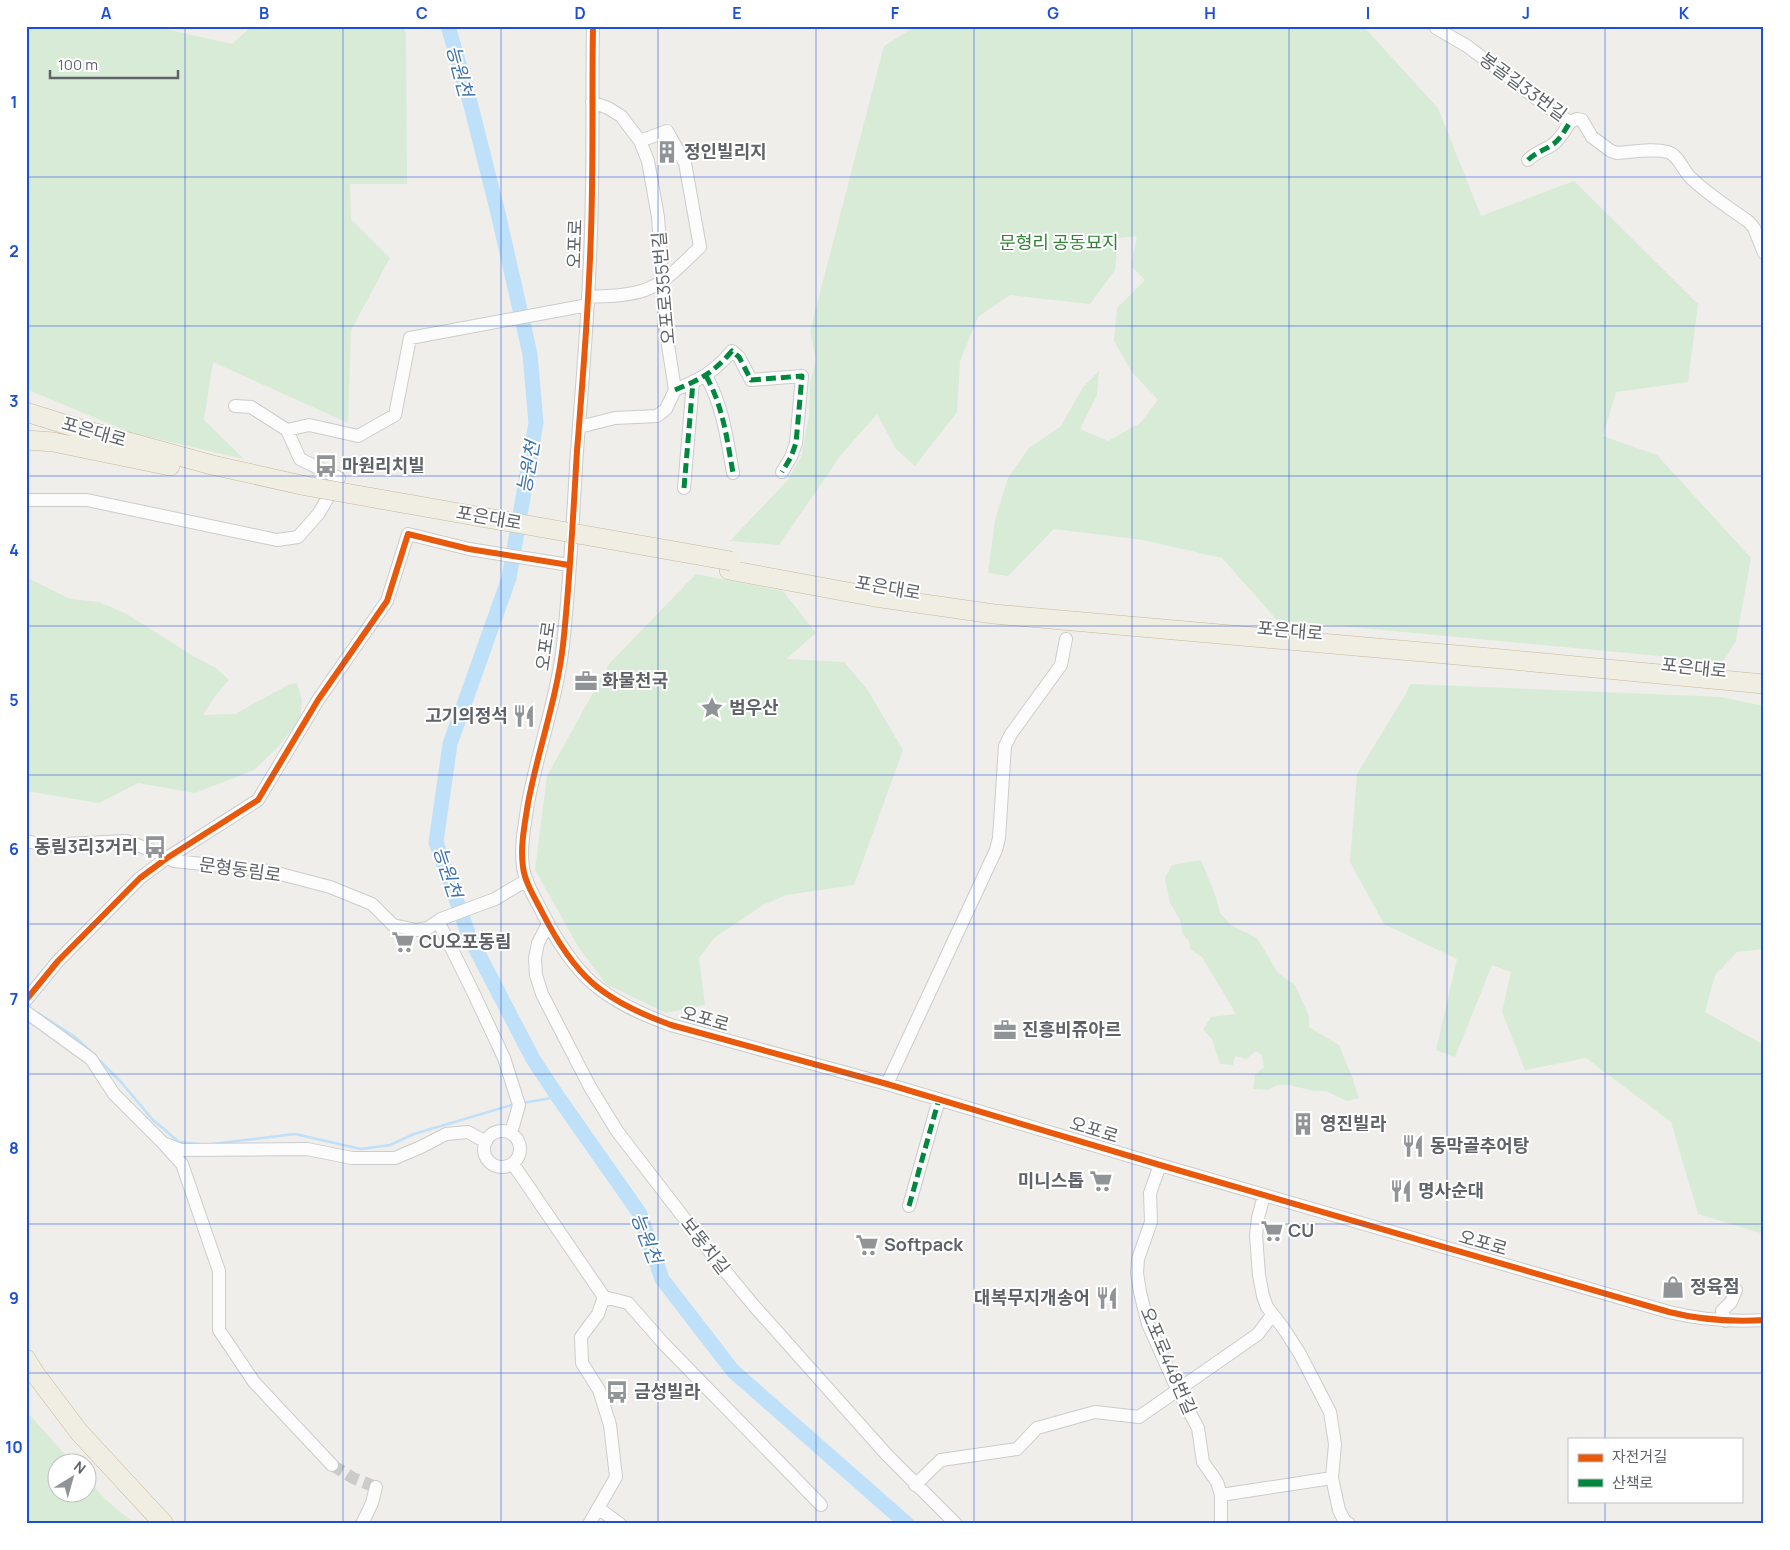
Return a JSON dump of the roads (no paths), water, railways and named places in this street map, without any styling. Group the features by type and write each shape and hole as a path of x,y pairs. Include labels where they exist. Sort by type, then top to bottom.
{"highway":[{"path":"26,406 77,428"},
{"name":"포은대로","path":"26,412 77,428 306,491"},
{"name":"포은대로","path":"26,423 102,447 192,470 306,491"},
{"path":"26,440 53,442 192,470"},
{"path":"306,491 730,566"},
{"name":"포은대로","path":"730,566 968,603 1525,651 1764,675"},
{"name":"포은대로","path":"730,566 875,597 994,614 1764,684"},
{"path":"26,1359 78,1432 164,1524"},
{"path":"26,1380 69,1438 147,1524"}],"street":[{"name":"오포로","path":"593,26 592,189 588,301 563,640 558,674 531,788 524,828 523,867 527,880 548,924 571,961 603,992 647,1016 671,1025 887,1084 1669,1312 1707,1320 1764,1320"},
{"name":"봉골길33번길","path":"1436,28 1467,46 1570,122 1577,119 1582,120 1592,137 1611,151 1660,151 1669,152 1675,156 1691,178 1749,222 1754,228 1764,253"},
{"name":"오포로355번길","path":"592,102 608,108 621,116 640,142 648,161 658,217 666,332 675,390"},
{"path":"1528,160 1560,138 1570,122"},
{"path":"287,430 309,425 358,436 395,415 410,338 553,311 588,301 624,295 646,290 662,281 700,247 685,163 667,131 640,142"},
{"path":"579,426 616,418 657,416 666,409 675,390 706,376 719,366 732,351 739,357 751,380 802,376 796,443 791,457 782,472"},
{"path":"706,376 714,391 725,425 733,472"},
{"path":"684,488 693,382"},
{"path":"26,500 87,500 277,540 298,537 318,513 339,478 300,459 287,430 252,407 235,406"},
{"path":"27,1000 58,961 140,878 167,858 258,800 318,700 387,601 408,534 469,549 569,565"},
{"path":"887,1084 996,850 999,838 1005,746 1011,734 1061,665 1066,639"},
{"name":"문형동림로","path":"26,841 44,845 127,841 174,861 269,872 330,887 372,904 393,925 416,930 428,928 439,920 495,899 527,880"},
{"path":"439,920 504,1058 517,1099 511,1133"},
{"name":"보뚱치길","path":"548,924 538,943 535,958 536,975 542,994 590,1087 617,1131 755,1307 887,1455 956,1524"},
{"path":"26,1012 91,1059 114,1094 182,1164 219,1271 219,1330 254,1382 332,1465"},
{"path":"909,1206 939,1099"},
{"path":"499,1131 511,1133 516,1137 521,1148 520,1155 513,1164 502,1167 491,1163 485,1153 486,1142 489,1137 499,1131"},
{"path":"163,1143 181,1150 307,1149 352,1158 395,1158 446,1134 468,1132 486,1142"},
{"path":"513,1164 604,1297 628,1303 664,1344 821,1505"},
{"name":"오포로448번길","path":"1160,1165 1150,1193 1151,1222 1138,1259 1137,1273 1140,1292 1148,1324 1178,1391 1198,1428 1203,1462 1217,1482 1221,1495 1222,1524"},
{"path":"1264,1194 1258,1218 1256,1249 1263,1296 1272,1315 1284,1329 1300,1354 1330,1412 1334,1444 1332,1478 1339,1510 1344,1520 1349,1524"},
{"path":"1726,1321 1722,1311 1731,1302 1736,1290"},
{"path":"589,1524 616,1477 610,1425 599,1390 582,1362 581,1337 598,1314 604,1297"},
{"path":"915,1485 941,1460 1017,1449 1037,1428 1095,1412 1139,1417 1258,1334 1272,1315"},
{"path":"1221,1495 1332,1478"},
{"path":"362,1524 372,1503 376,1487"},
{"path":"599,1508 620,1524"}],"waterway":[{"name":"능원천","path":"448,26 470,102 498,213 530,354 536,423 509,578 450,744 436,842 469,936 533,1059 640,1214 662,1279 733,1371 907,1524"},
{"path":"38,1013 75,1037 90,1051"},
{"path":"97,1058 121,1082 152,1119 179,1142 199,1144"},
{"path":"522,1103 558,1097"},
{"path":"212,1144 295,1134 361,1149 390,1145 414,1134 515,1104"}],"tunnel":[{"path":"332,1465 353,1478 376,1487"}],"place":[{"name":"정인빌리지","path":"667,152"},
{"name":"마원리치빌","path":"326,466"},
{"name":"화물천국","path":"586,681"},
{"name":"범우산","path":"712,708"},
{"name":"고기의정석","path":"524,716"},
{"name":"동림3리3거리","path":"155,847"},
{"name":"CU오포동림","path":"403,942"},
{"name":"진흥비쥬아르","path":"1005,1030"},
{"name":"영진빌라","path":"1303,1124"},
{"name":"동막골추어탕","path":"1413,1146"},
{"name":"미니스톱","path":"1101,1181"},
{"name":"명사순대","path":"1401,1191"},
{"name":"CU","path":"1272,1231"},
{"name":"Softpack","path":"867,1245"},
{"name":"정육점","path":"1673,1287"},
{"name":"대복무지개송어","path":"1107,1298"},
{"name":"금성빌라","path":"617,1392"}],"park label":[{"name":"문형리 공동묘지","path":"1059,243"}]}
